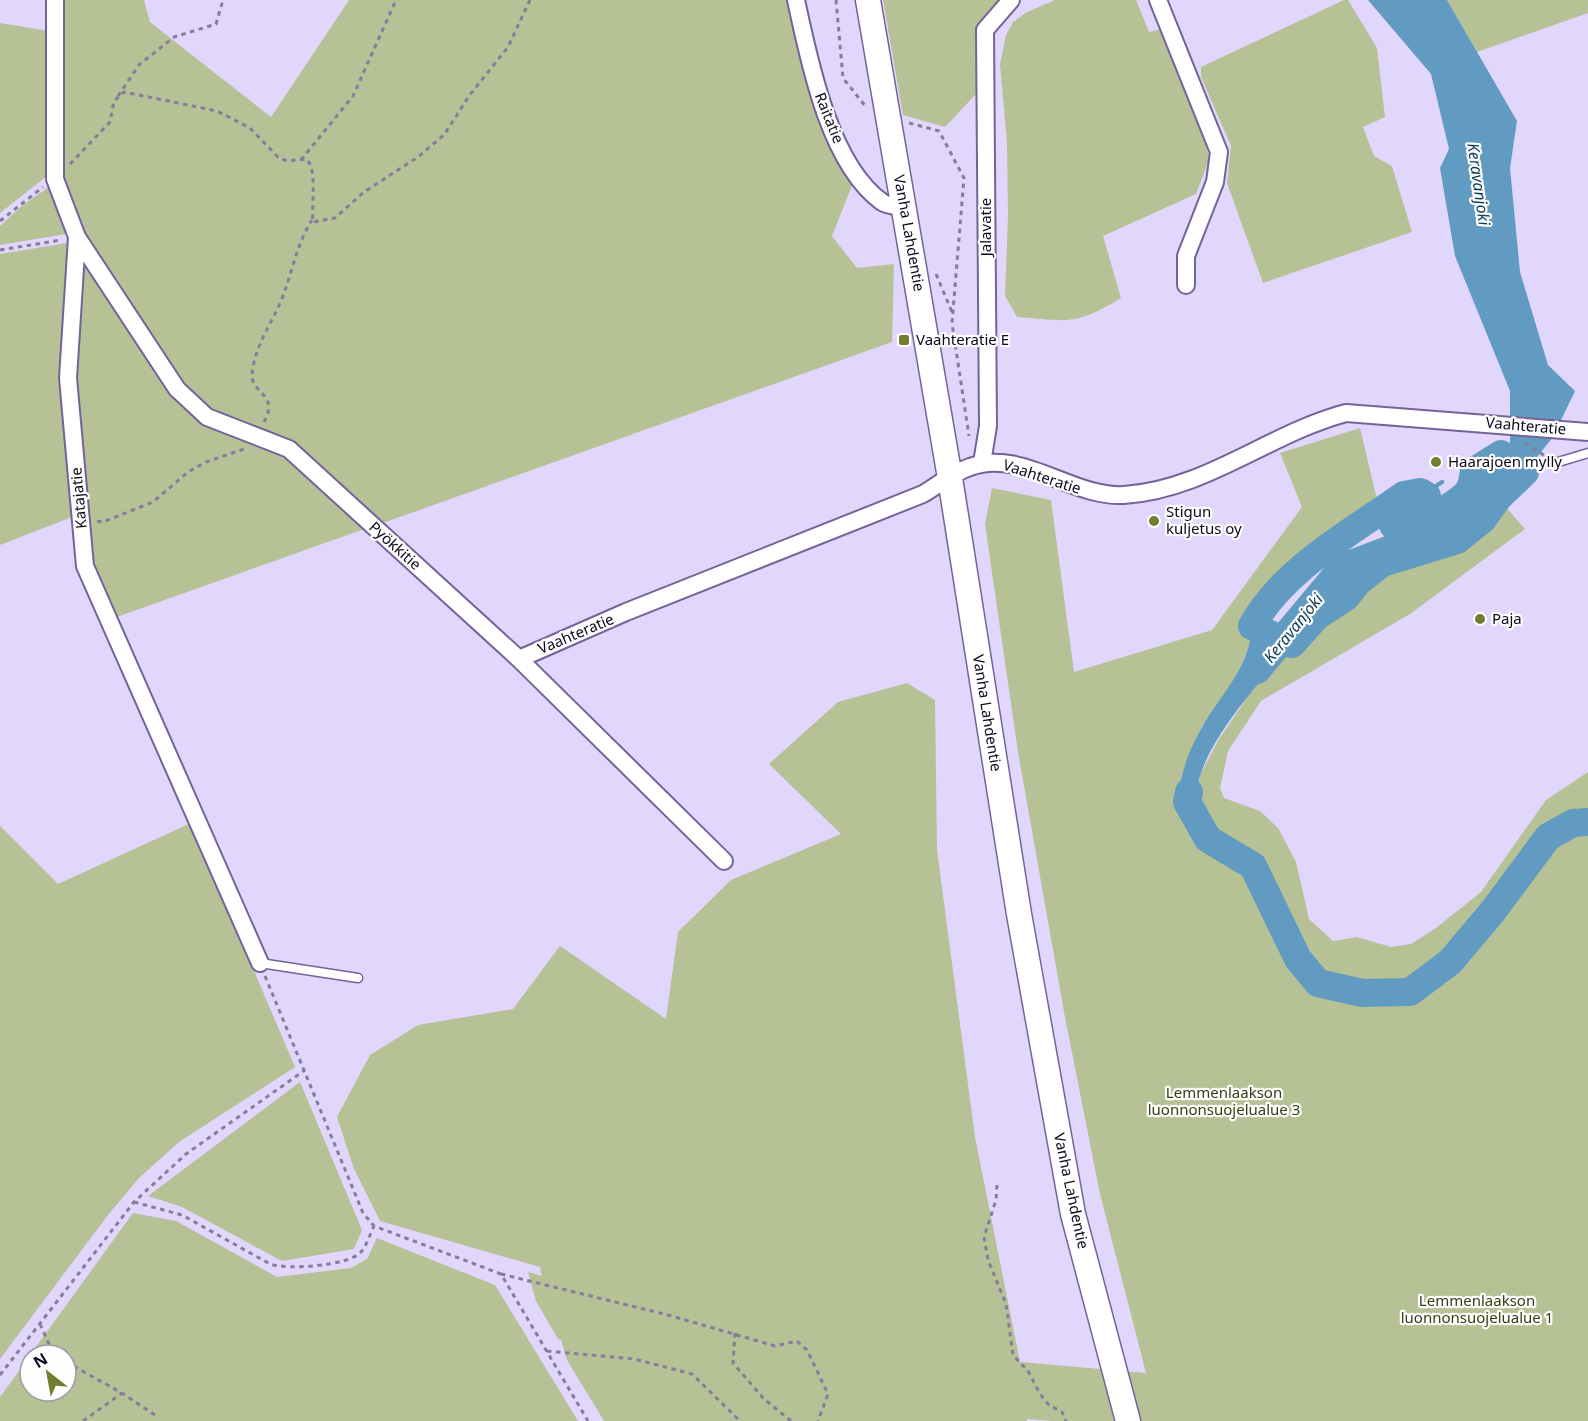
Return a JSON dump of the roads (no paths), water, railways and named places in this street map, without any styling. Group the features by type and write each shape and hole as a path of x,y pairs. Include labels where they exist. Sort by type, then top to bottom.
{"main road":[{"name":"Vanha Lahdentie","path":"868,0 904,207 966,469 1019,914 1073,1214 1128,1421"}],"street":[{"name":"Katajatie","path":"55,0 55,179 77,237 68,378 85,566 260,963"},
{"name":"Raitatie","path":"796,0 812,75 837,143 860,178 883,204 904,207"},
{"name":"Jalavatie","path":"966,469 988,426 985,30 1011,0"},
{"path":"1158,0 1219,152 1215,182 1186,256 1186,285"},
{"name":"Pyökkitie","path":"77,237 177,389 207,417 289,449 519,659 724,861"},
{"name":"Vaahteratie","path":"519,659 626,612 922,494 966,469 1017,466 1091,493 1123,495 1153,491 1201,476 1324,419 1346,413 1414,420 1494,423 1587,431"}],"lane":[{"path":"1556,464 1588,453"},
{"path":"260,963 358,978"}],"water":[{"path":"1368,0 1447,0 1517,121 1510,168 1520,272 1548,365 1575,391 1553,437 1525,472 1501,454 1510,448 1510,391 1455,256 1440,168 1449,149 1431,74"},
{"path":"1252,626 1292,644 1234,715 1208,756 1200,776 1197,795 1207,821 1195,833 1177,809 1184,768 1201,729 1240,668 1250,641"}],"waterway":[{"name":"Keravanjoki","path":"1257,670 1343,567 1451,526 1520,457 1530,440 1531,431"},
{"path":"1501,454 1525,472 1498,498 1483,519 1457,540 1382,563 1358,582 1346,597 1317,616 1292,644 1252,626 1265,606 1300,569 1341,538 1404,495 1420,492 1427,496 1393,525 1399,531 1437,514 1464,496 1472,483 1474,471 1501,454"},
{"path":"1468,469 1500,477"},
{"path":"1424,494 1442,482"},
{"name":"Keravanjoki","path":"1189,792 1187,802 1208,839 1253,866 1298,959 1318,983 1362,993 1410,992 1450,962 1493,911 1548,837 1573,823 1588,822"}],"place":[{"name":"Vaahteratie E","path":"904,340"},
{"name":"Haarajoen mylly","path":"1436,462"},
{"name":"Stigun kuljetus oy","path":"1154,521"},
{"name":"Paja","path":"1480,619"}],"park label":[{"name":"Lemmenlaakson luonnonsuojelualue 3","path":"1224,1102"},
{"name":"Lemmenlaakson luonnonsuojelualue 1","path":"1477,1310"}]}
